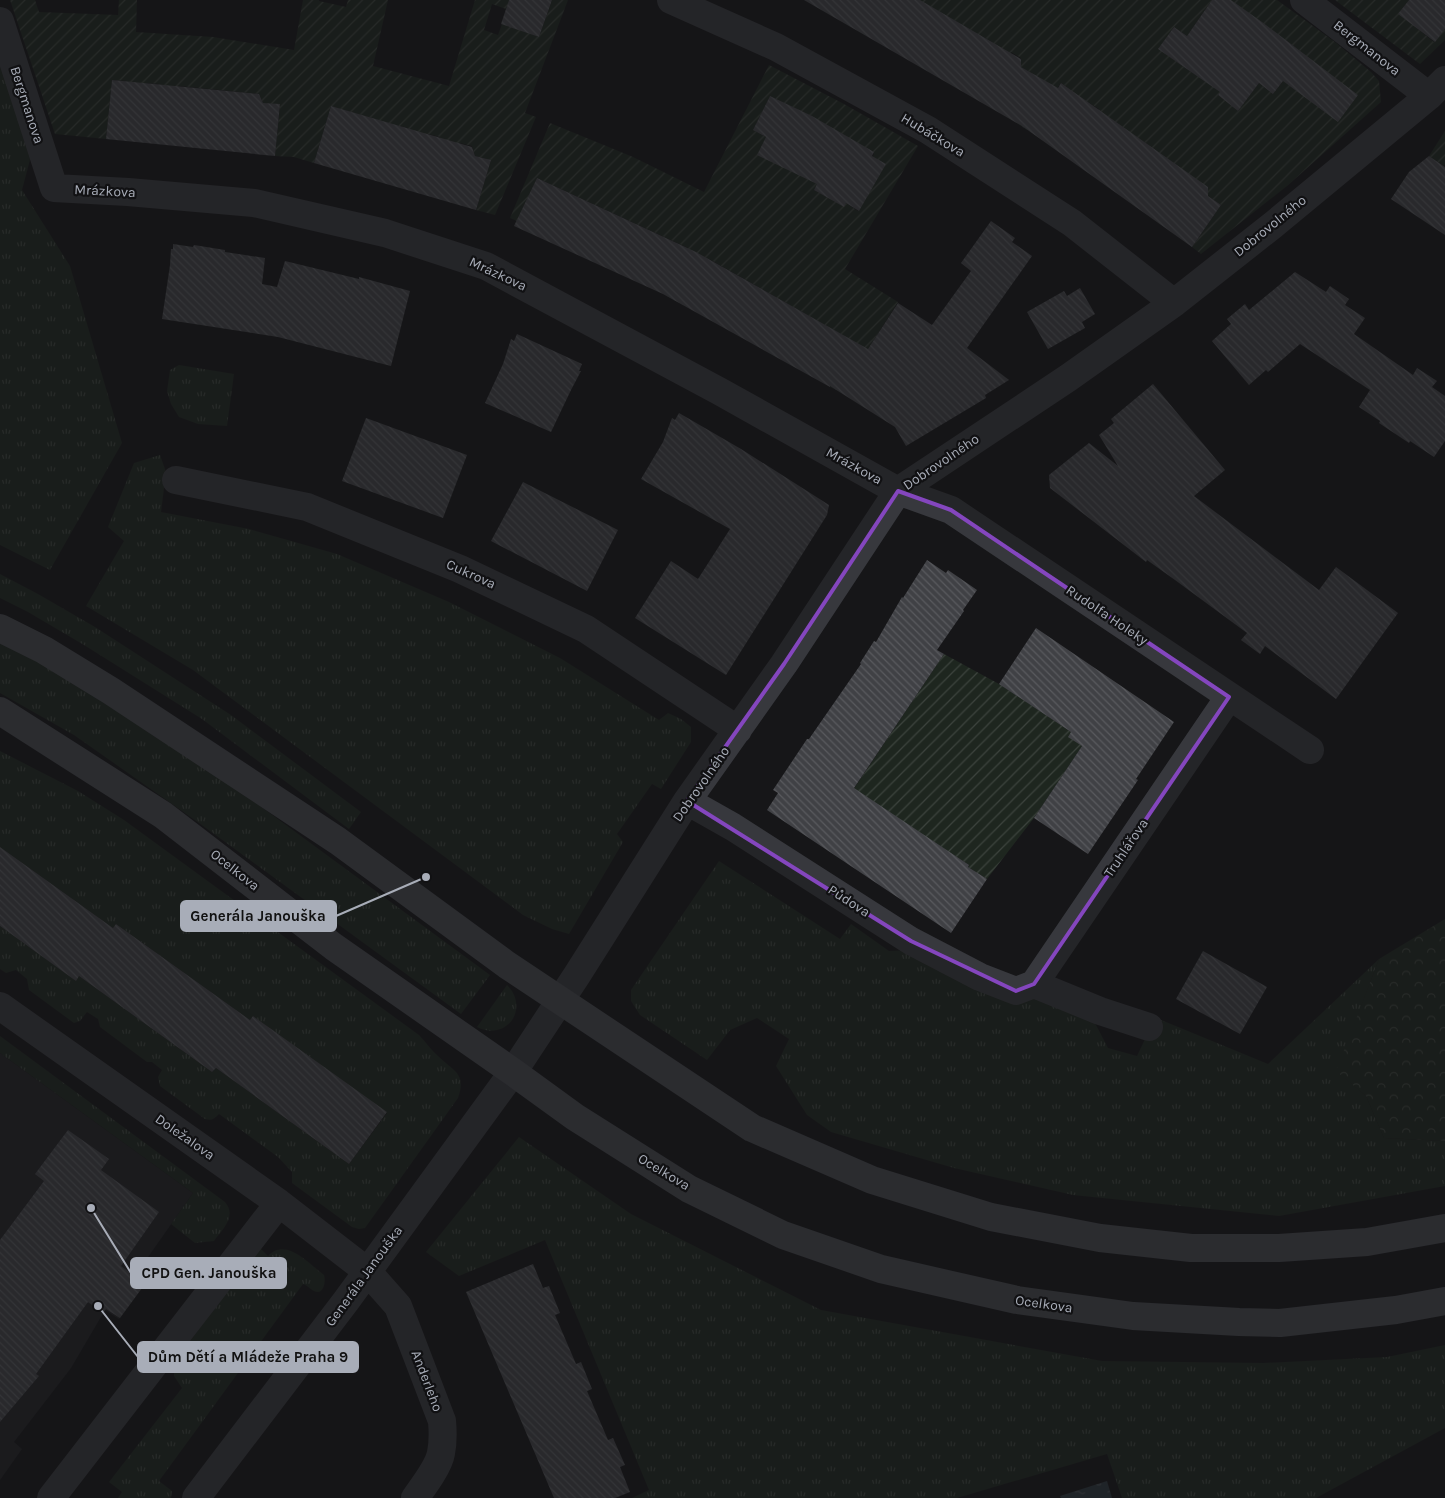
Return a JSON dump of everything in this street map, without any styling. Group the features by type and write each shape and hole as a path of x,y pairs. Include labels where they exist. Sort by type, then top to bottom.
{"street":[{"name":"Hubáčkova","path":"671,0 776,47 928,130 1072,223 1174,303"},
{"name":"Bergmanova","path":"1304,0 1437,88"},
{"name":"Bergmanova","path":"0,21 54,188"},
{"name":"Dobrovolného","path":"577,976 687,801 784,664 898,491 1068,378 1174,303 1290,211 1437,88"},
{"name":"Mrázkova","path":"54,188 128,192 254,203 385,234 486,266 719,391 898,491"},
{"name":"Cukrova","path":"176,480 307,507 460,569 586,629 738,730"},
{"name":"Rudolfa Holeky","path":"898,491 951,510 1310,750"},
{"path":"0,628 44,650 111,691 338,841 507,965 752,1128 872,1180 992,1218 1100,1238 1192,1248 1278,1248 1367,1242 1445,1228"},
{"name":"Truhlářova","path":"1025,988 1229,697"},
{"name":"Ocelkova","path":"0,711 163,815 334,947 575,1117 689,1188 783,1235 881,1269 1017,1300 1133,1316 1280,1323 1396,1310 1445,1301"},
{"name":"Půdova","path":"687,801 733,827 911,941 980,977 1025,988 1150,1027"},
{"name":"Generála Janouška","path":"196,1498 346,1301 513,1072 577,976"},
{"name":"Doležalova","path":"0,1006 279,1203 367,1272"},
{"path":"51,1498 279,1203"},
{"name":"Anderleho","path":"367,1272 398,1306 442,1421 441,1455 415,1498"}],"highlighted area":[{"path":"898,491 951,510 1229,697 1034,984 1016,991 911,941 687,801 784,664"}],"shaded area":[{"path":"0,1053 193,1193 134,1277 143,1284 119,1319 105,1310 71,1368 14,1442 22,1449 0,1480"}],"green space":[{"path":"10,0 35,0 39,12 118,15 119,0 137,0 136,32 213,37 294,50 303,0 319,0 346,7 348,0 388,0 373,66 449,86 475,0 509,0 506,9 492,4 484,30 498,35 502,24 539,37 552,0 568,0 525,113 536,117 495,215 476,210 491,160 475,156 472,146 460,143 458,151 442,146 440,137 428,134 425,141 410,137 408,128 396,125 378,128 375,119 331,106 314,163 294,157 275,156 280,105 263,103 259,94 180,86 163,93 159,84 147,83 130,89 126,81 112,80 106,139 55,134"},
{"path":"905,0 1212,0 1187,36 1174,27 1159,49 1194,74 1231,0 1277,0 1335,42 1371,72 1379,81 1381,102 1287,186 1201,254 1192,247 1221,205 1208,196 1180,168 1143,141 1139,147 1125,138 1126,129 1116,122 1098,119 1099,109 1088,102 1084,108 1070,99 1071,90 1061,83 1027,130 1011,119 1036,76 1021,67 1021,58 1011,52 1007,59 992,51 992,42 982,36 963,33 963,25 952,19 949,25","holes":["1269,28 1304,54 1273,94 1259,83 1238,111 1218,95"]},
{"path":"1335,0 1409,0 1399,14 1434,42 1445,29 1445,40 1420,64"},
{"path":"0,61 31,156 22,190 70,266 122,443 50,570 0,545"},
{"path":"769,65 844,104 918,146 845,269 898,302 841,392 830,387 855,342 709,259 683,305 667,296 688,248 537,178 517,221 510,218 550,123 633,157 704,192","holes":["770,96 811,116 766,137 753,130","845,136 874,153 858,211 846,203 843,206 814,190"]},
{"path":"1445,131 1445,165 1444,166 1429,156"},
{"path":"179,365 234,374 227,426 198,424 179,417 171,404 167,391 170,370"},
{"path":"160,455 166,472 161,512 249,529 337,554 449,602 560,658 659,720 668,713 681,719 691,727 691,742 661,789 652,784 617,834 623,842 569,934 552,929 523,915 193,670 86,606 124,541 108,527 134,463"},
{"path":"0,574 95,627 231,715 361,812 349,829 202,719 84,645 0,598"},
{"path":"0,636 229,783 490,975 461,1014 199,823 74,735 0,693"},
{"path":"944,654 999,684 1028,703 1071,732 1082,746 1034,818 987,879 968,867 969,865 853,790"},
{"path":"0,751 78,791 124,820 419,1035 435,1054 457,1073 461,1083 458,1098 365,1228 352,1227 292,1183 292,1172 278,1157 219,1114 213,1119 205,1119 160,1086 158,1077 162,1070 152,1062 147,1062 100,1027 98,1019 87,1012 80,1021 74,1023 29,990 27,979 16,970 6,973 0,969 0,926 75,980 79,976 212,1072 216,1068 349,1164 387,1113 253,1016 250,1020 116,924 113,928 0,847"},
{"path":"719,861 840,939 851,924 889,951 912,950 1027,998 1053,1000 1080,1012 1096,1025 1108,1048 1137,1056 1147,1035 1149,1015 1268,1064 1379,959 1337,1071 1366,1096 1384,1138 1445,1141 1445,1186 1279,1216 1073,1195 954,1168 831,1132 807,1115 776,1066 789,1039 757,1018 730,1030 707,1060 640,1015 631,1001 631,990"},
{"path":"1445,919 1445,1141 1384,1138 1366,1096 1336,1071 1379,959"},
{"path":"507,985 514,994 516,1003 516,1012 512,1020 498,1030 477,1027"},
{"path":"0,1036 225,1202 230,1212 229,1217 225,1227 214,1241 195,1243 171,1224 193,1193 0,1053"},
{"path":"519,1137 631,1214 821,1310 1102,1361 1264,1363 1387,1357 1445,1345 1445,1428 1316,1498 1122,1498 1107,1454 957,1498 632,1498 649,1490 545,1240 459,1276 426,1252"},
{"path":"259,1247 268,1256 282,1249 297,1254 324,1275 325,1281 322,1290 317,1292 303,1284 159,1481 172,1491 171,1498 118,1498 122,1492 109,1482 182,1388 174,1376 174,1363"}],"water":[{"path":"1107,1481 1112,1498 1061,1498 1060,1496"}],"building":[{"path":"509,0 552,0 539,37 501,24"},
{"path":"804,0 920,0 1021,59 1021,67 1058,88 1061,83 1208,187 1208,196 1221,205 1192,247 1022,126"},
{"path":"1212,0 1231,0 1358,95 1338,122 1283,81 1273,94 1259,83 1238,111 1218,95 1220,92 1158,49 1174,27 1187,36"},
{"path":"1409,0 1445,0 1445,29 1435,42 1398,14"},
{"path":"112,80 259,94 263,103 280,104 275,156 106,139"},
{"path":"770,96 812,116 874,152 872,156 886,164 859,211 846,203 844,207 814,190 817,184 757,155 766,137 753,130"},
{"path":"331,106 472,147 475,156 491,160 476,210 314,163"},
{"path":"1429,156 1445,167 1445,235 1391,199 1409,172"},
{"path":"537,178 696,252 868,349 898,303 932,325 971,271 961,263 991,221 1015,238 1012,242 1032,256 967,348 1009,380 985,395 986,398 906,446 895,427 830,386 663,294 514,226"},
{"path":"173,244 193,247 194,245 265,258 262,284 277,287 285,261 359,279 359,277 410,291 391,366 278,337 162,319"},
{"path":"1295,272 1326,292 1330,286 1349,299 1345,305 1365,318 1354,334 1413,375 1417,368 1437,381 1432,387 1445,396 1445,441 1434,457 1379,423 1380,421 1359,407 1370,390 1300,344 1268,372 1266,370 1249,385 1212,341 1231,324 1227,319 1245,304 1249,310"},
{"path":"1080,288 1095,314 1082,322 1085,328 1048,349 1027,312 1064,291 1067,296"},
{"path":"517,334 582,364 579,371 581,371 551,432 485,403 503,364 511,339 514,341"},
{"path":"1153,384 1225,470 1194,496 1319,590 1336,567 1398,613 1336,699 1265,646 1260,654 1241,640 1247,633 1147,560 1146,562 1050,488 1049,475 1089,443 1118,466 1099,435 1114,423 1111,419"},
{"path":"679,413 741,449 829,505 827,515 726,675 635,618 671,561 698,579 730,529 641,479 663,442 672,418 675,420"},
{"path":"366,418 467,455 443,518 342,481"},
{"path":"523,482 618,530 587,591 491,541"},
{"path":"927,560 946,573 948,570 977,590 937,650 944,654 854,788 987,879 951,933 767,810 778,793 773,790 861,664 874,641 876,642 902,597"},
{"path":"1036,628 1174,722 1088,854 1034,818 1082,746 1068,737 1071,732 999,684"},
{"path":"0,847 113,928 116,924 250,1020 253,1016 387,1112 349,1164 216,1068 212,1072 79,976 76,981 0,926"},
{"path":"1203,951 1267,987 1240,1034 1176,999"},
{"path":"68,1130 109,1159 101,1170 159,1212 121,1266 145,1284 120,1318 106,1309 103,1313 88,1302 36,1374 39,1376 0,1422 0,1240 44,1181 35,1174"},
{"path":"533,1264 543,1288 549,1286 560,1313 555,1315 576,1364 581,1362 592,1389 587,1391 608,1440 613,1438 625,1465 620,1467 630,1492 615,1498 554,1498 466,1292"}],"place":[{"name":"Generála Janouška","path":"426,877"},
{"name":"CPD Gen. Janouška","path":"91,1208"},
{"name":"Dům Dětí a Mládeže Praha 9","path":"98,1306"}]}
